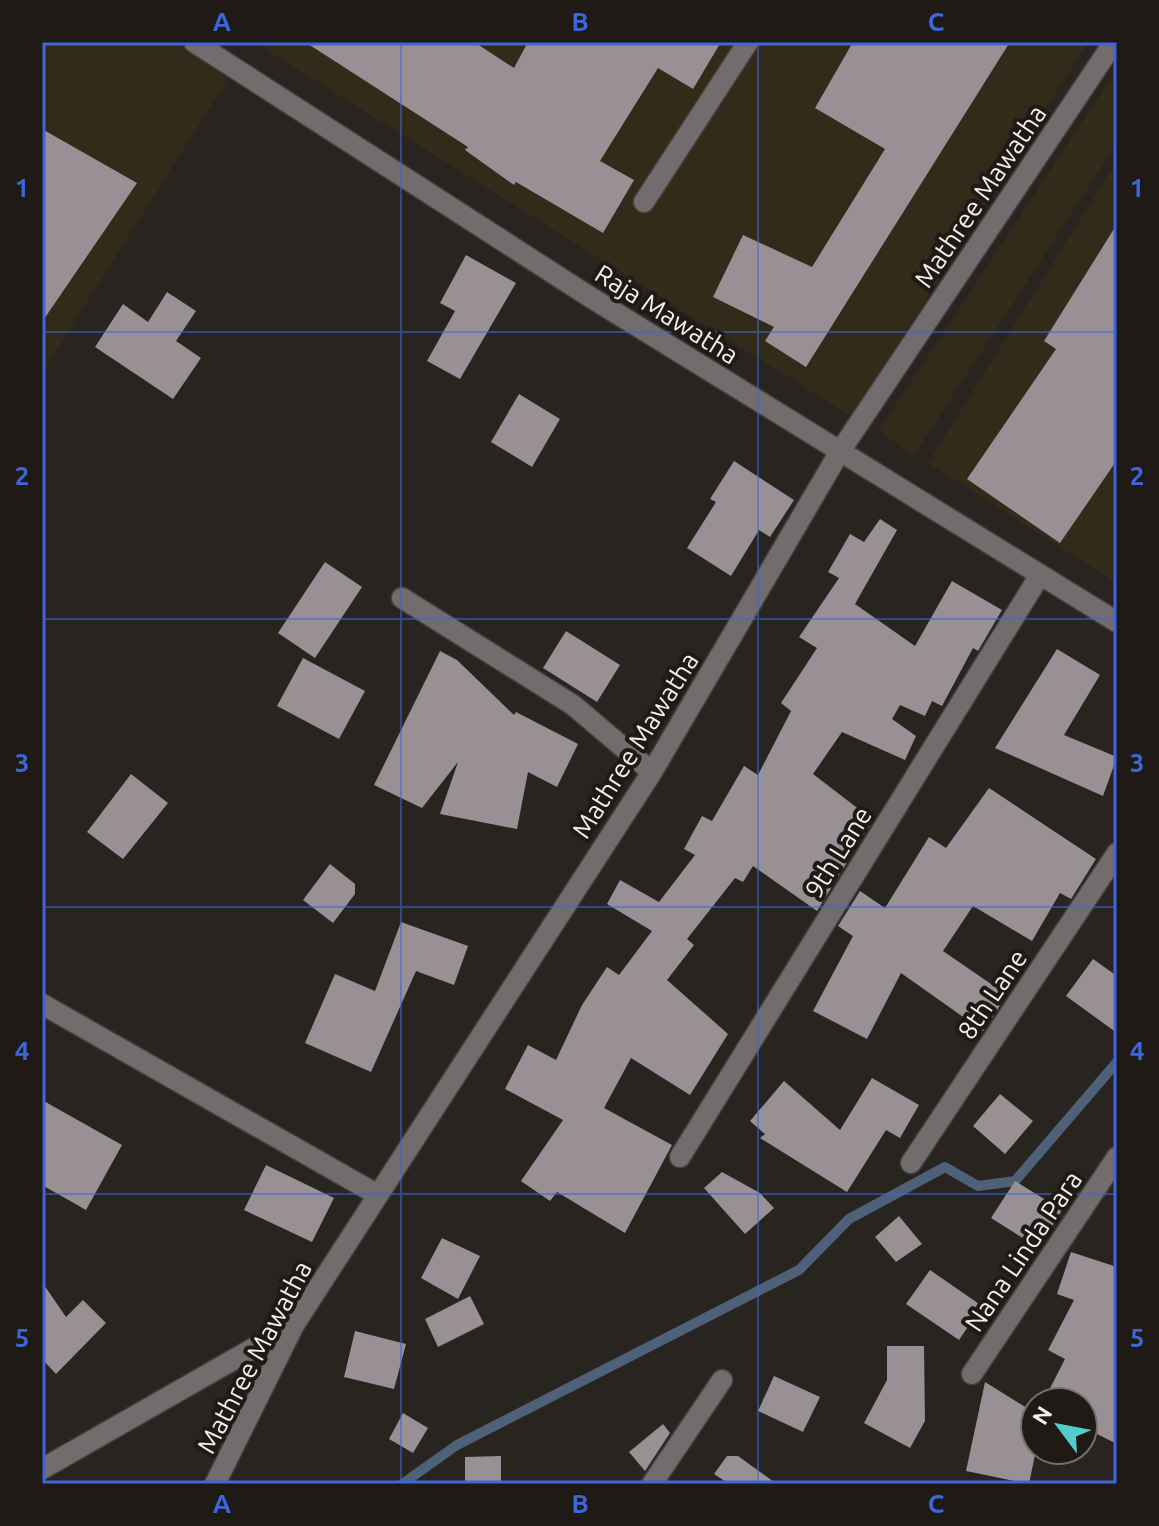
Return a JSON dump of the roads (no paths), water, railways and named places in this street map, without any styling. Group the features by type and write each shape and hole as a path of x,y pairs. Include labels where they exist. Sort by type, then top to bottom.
{"street":[{"name":"Raja Mawatha","path":"194,42 839,453 1117,622"},
{"path":"644,202 748,42"},
{"name":"Mathree Mawatha","path":"215,1484 294,1325 652,772 839,453 1114,42"},
{"name":"9th Lane","path":"680,1157 1040,575"},
{"path":"402,598 573,705 617,738 652,772"},
{"name":"8th Lane","path":"911,1163 1117,853"},
{"path":"44,1008 378,1195"},
{"name":"Nana Linda Para","path":"972,1374 1117,1157"},
{"path":"42,1469 294,1325"},
{"path":"652,1484 722,1380"}],"waterway":[{"path":"402,1484 457,1445 799,1270 849,1219 945,1167 978,1186 1015,1181 1117,1062"}]}
